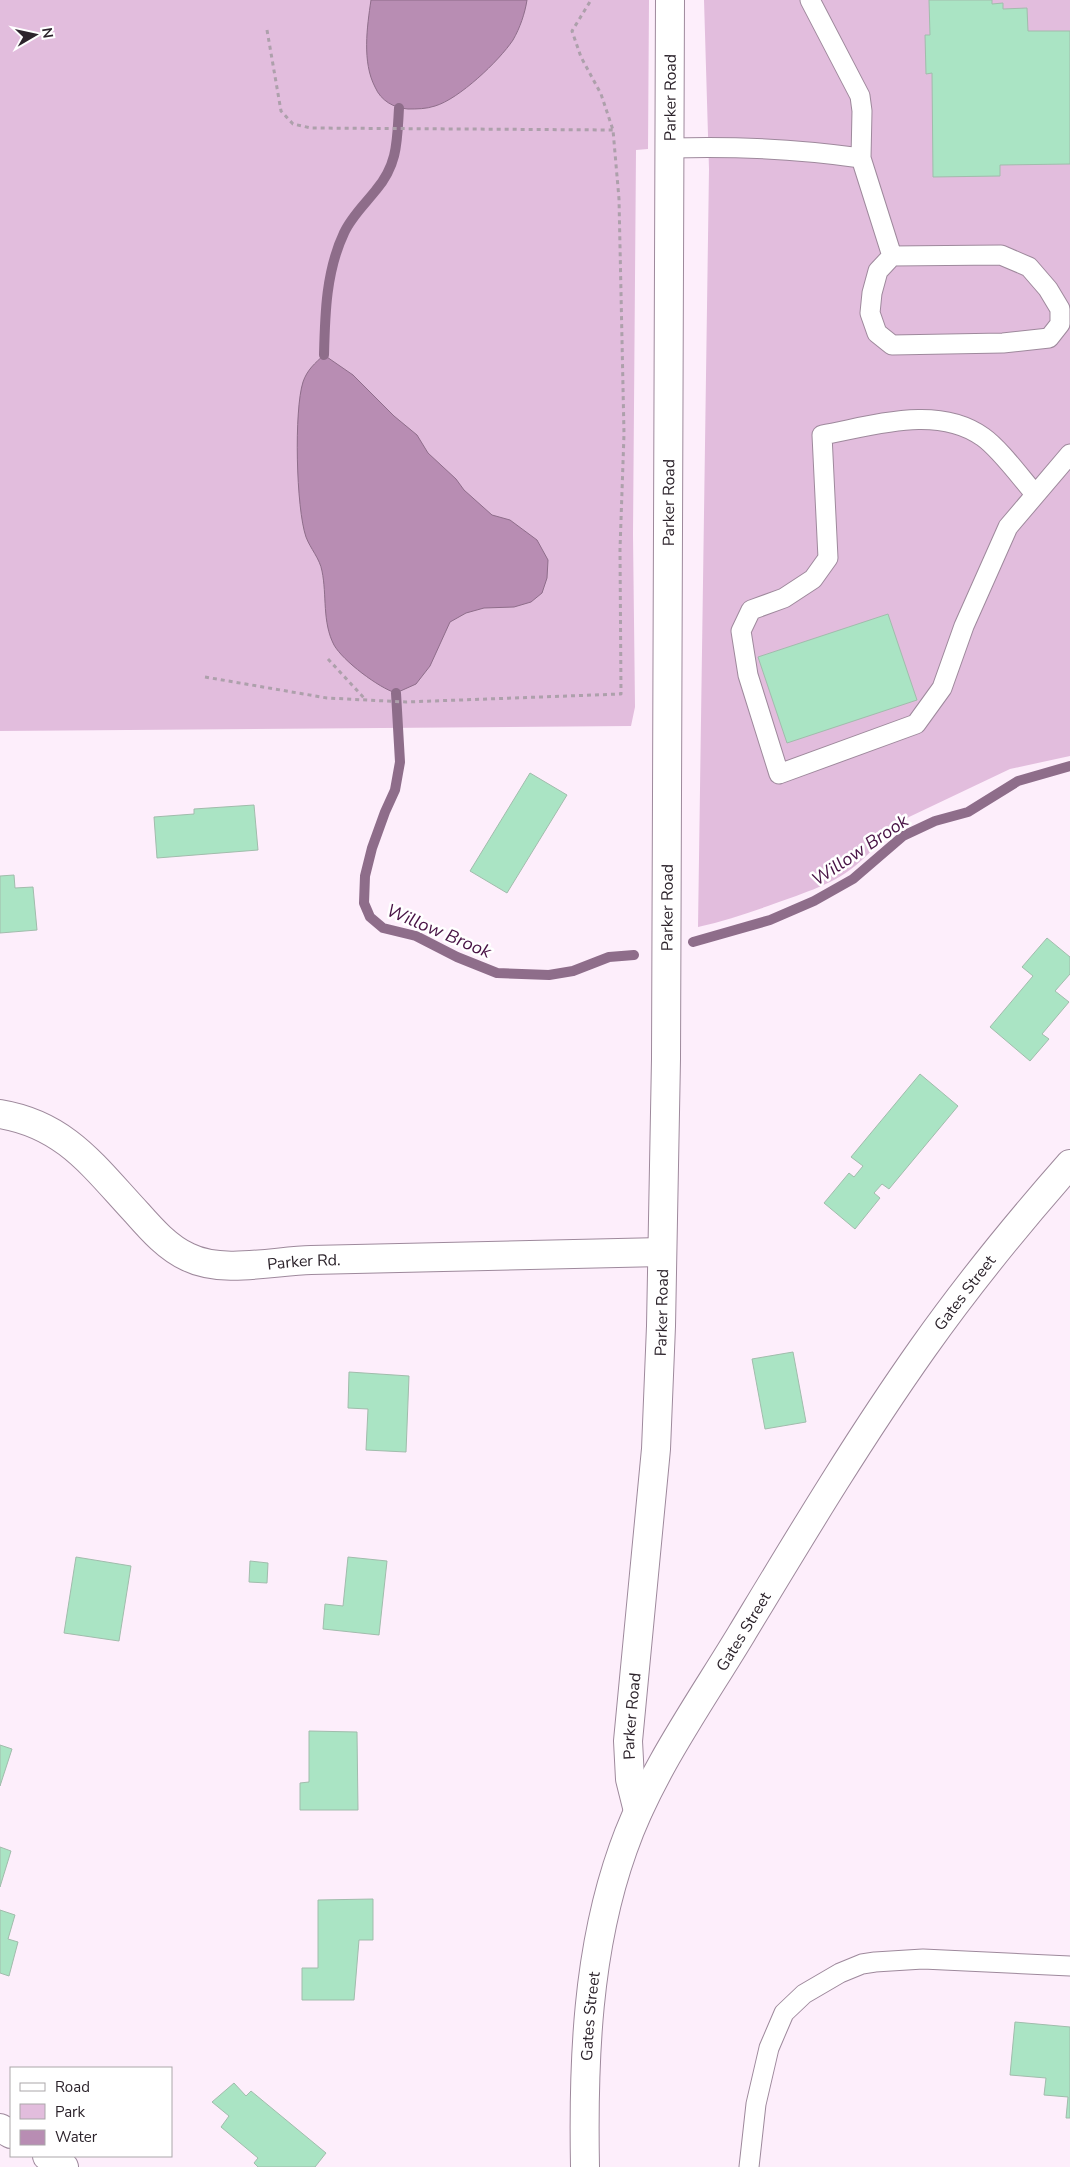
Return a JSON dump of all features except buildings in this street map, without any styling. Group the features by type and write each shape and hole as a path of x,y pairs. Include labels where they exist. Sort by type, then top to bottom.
{"street":[{"name":"Parker Road","path":"638,1811 630,1778 628,1741 656,1449 666,1060 671,148 670,0"},
{"name":"Parker Rd.","path":"0,1114 22,1118 56,1134 90,1163 167,1244 189,1258 214,1265 295,1260 662,1252"},
{"name":"Gates Street","path":"585,2167 585,2085 596,1961 605,1912 616,1869 638,1811 782,1566 880,1411 922,1349 988,1260 1070,1164"},
{"path":"48,2157 64,2167"}],"lane":[{"path":"810,0 860,96 862,111 861,158 892,256"},
{"path":"671,148 806,150 861,158"},
{"path":"1001,255 1029,267 1048,289 1065,310 1060,324 1048,338 1003,343 892,345 878,333 870,313 872,294 878,272 892,256 1001,255"},
{"path":"1035,494 983,437 951,421 908,420 822,435 828,558 813,580 784,598 751,610 741,631 748,675 779,774 916,724 942,688 964,626 1008,527 1070,454"},
{"path":"749,2167 756,2104 768,2048 784,2013 804,1994 862,1964 875,1962 923,1960 1070,1966"}],"path":[{"path":"205,677 327,698 406,702 621,694 620,549 624,417 619,199 614,130 601,94 581,57 572,31 591,0"},
{"path":"267,30 282,111 293,124 311,128 614,130"},
{"path":"328,659 365,700"}],"green space":[{"path":"0,0 649,0 648,149 636,150 633,535 635,707 631,726 0,731"},
{"path":"704,0 1070,0 1070,756 1010,769 909,817 894,828 855,866 825,885 751,912 698,927 709,169"}],"water":[{"path":"371,0 527,0 522,20 513,40 507,49 478,78 467,88 445,102 428,108 408,109 398,107 384,100 371,77 368,67 367,44"},
{"path":"324,355 353,375 394,416 417,435 428,453 456,479 464,490 492,515 510,520 537,540 548,560 547,578 542,593 531,602 514,607 484,608 466,613 450,622 430,666 416,684 396,693 380,686 362,673 345,659 334,645 328,627 321,567 306,537 303,523 297,459 300,396 307,374"}],"waterway":[{"name":"Willow Brook","path":"324,355 326,308 333,262 347,227 389,171 395,152 399,108"},
{"name":"Willow Brook","path":"396,693 400,762 395,790 372,848 365,876 364,903 370,917 383,928 416,936 457,957 497,973 549,975 573,971 609,957 634,955"},
{"name":"Willow Brook","path":"693,942 770,920 814,901 853,879 903,836 935,821 968,812 1018,781 1070,766"}]}
